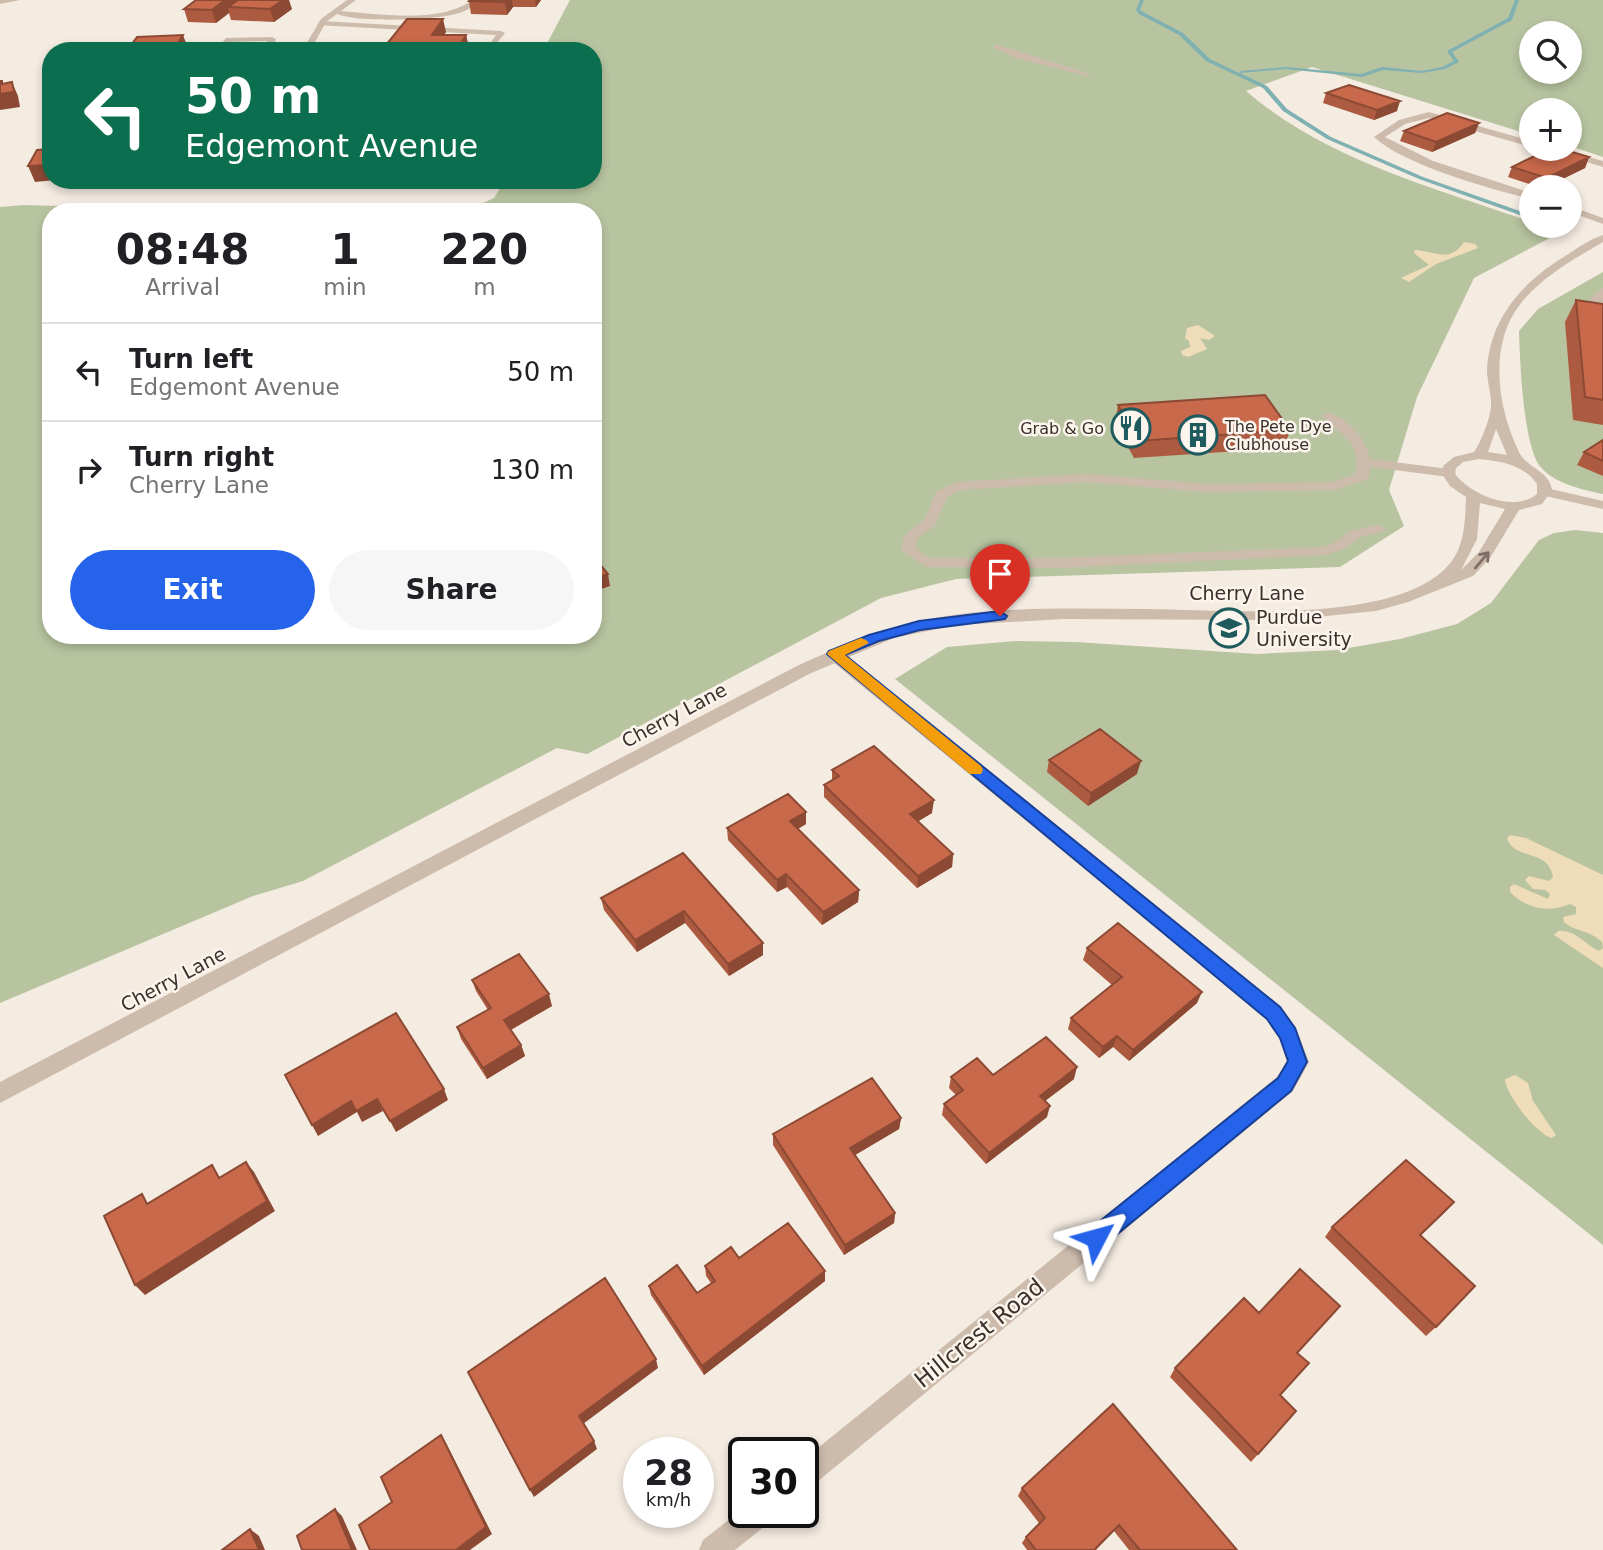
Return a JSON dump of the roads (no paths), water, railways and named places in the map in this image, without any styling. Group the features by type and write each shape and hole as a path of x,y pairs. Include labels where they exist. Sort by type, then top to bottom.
{"street":[{"path":"0,2 16,0"},
{"path":"309,42 320,23 352,0"},
{"path":"332,12 436,16 459,12 477,0"},
{"path":"320,23 460,35 501,33 495,42"},
{"path":"225,42 272,39 271,42"},
{"path":"997,46 1020,56 1087,74"},
{"path":"1519,141 1429,115 1416,116 1385,131 1379,137 1388,144 1429,161 1519,192"},
{"path":"1582,158 1603,164"},
{"path":"1582,213 1603,221"},
{"path":"1479,455 1485,446 1495,412 1493,359 1504,320 1530,286 1566,259 1603,238"},
{"path":"1603,291 1595,299 1603,302"},
{"path":"1495,412 1517,462"},
{"path":"1328,416 1353,433 1365,462 1363,476 1335,486 1206,488 1085,478 957,486 944,490 939,496 932,520 910,537 909,551 927,562 1060,564 1325,551 1339,546 1355,534 1378,529"},
{"path":"1479,455 1517,462 1539,476 1546,492 1536,503 1514,507 1473,498 1452,481 1450,466 1456,460 1479,455"},
{"path":"1365,462 1449,473"},
{"path":"1546,492 1603,505"},
{"name":"Cherry Lane","path":"1428,589 1451,570 1470,547 1475,525 1473,498"},
{"name":"Cherry Lane","path":"0,1093 834,654 874,638 919,625 976,618 1069,614 1308,615 1350,610 1403,598 1462,579 1477,567 1489,552 1498,530 1514,507"},
{"name":"Hillcrest Road","path":"819,1464 1284,1084 1298,1062 1289,1034 1273,1013 834,654"},
{"path":"713,1550 740,1528"}],"waterway":[{"path":"1142,0 1138,10 1141,13 1181,34 1208,60 1265,87 1285,110 1329,138 1421,178 1519,213"},
{"path":"1241,72 1286,68 1362,76 1382,68 1422,72 1443,68 1457,62 1449,52 1510,19 1517,0"}],"place":[{"name":"Grab & Go","path":"1131,428"},
{"name":"The Pete Dye Clubhouse","path":"1198,435"},
{"name":"Purdue University","path":"1229,628"}]}
